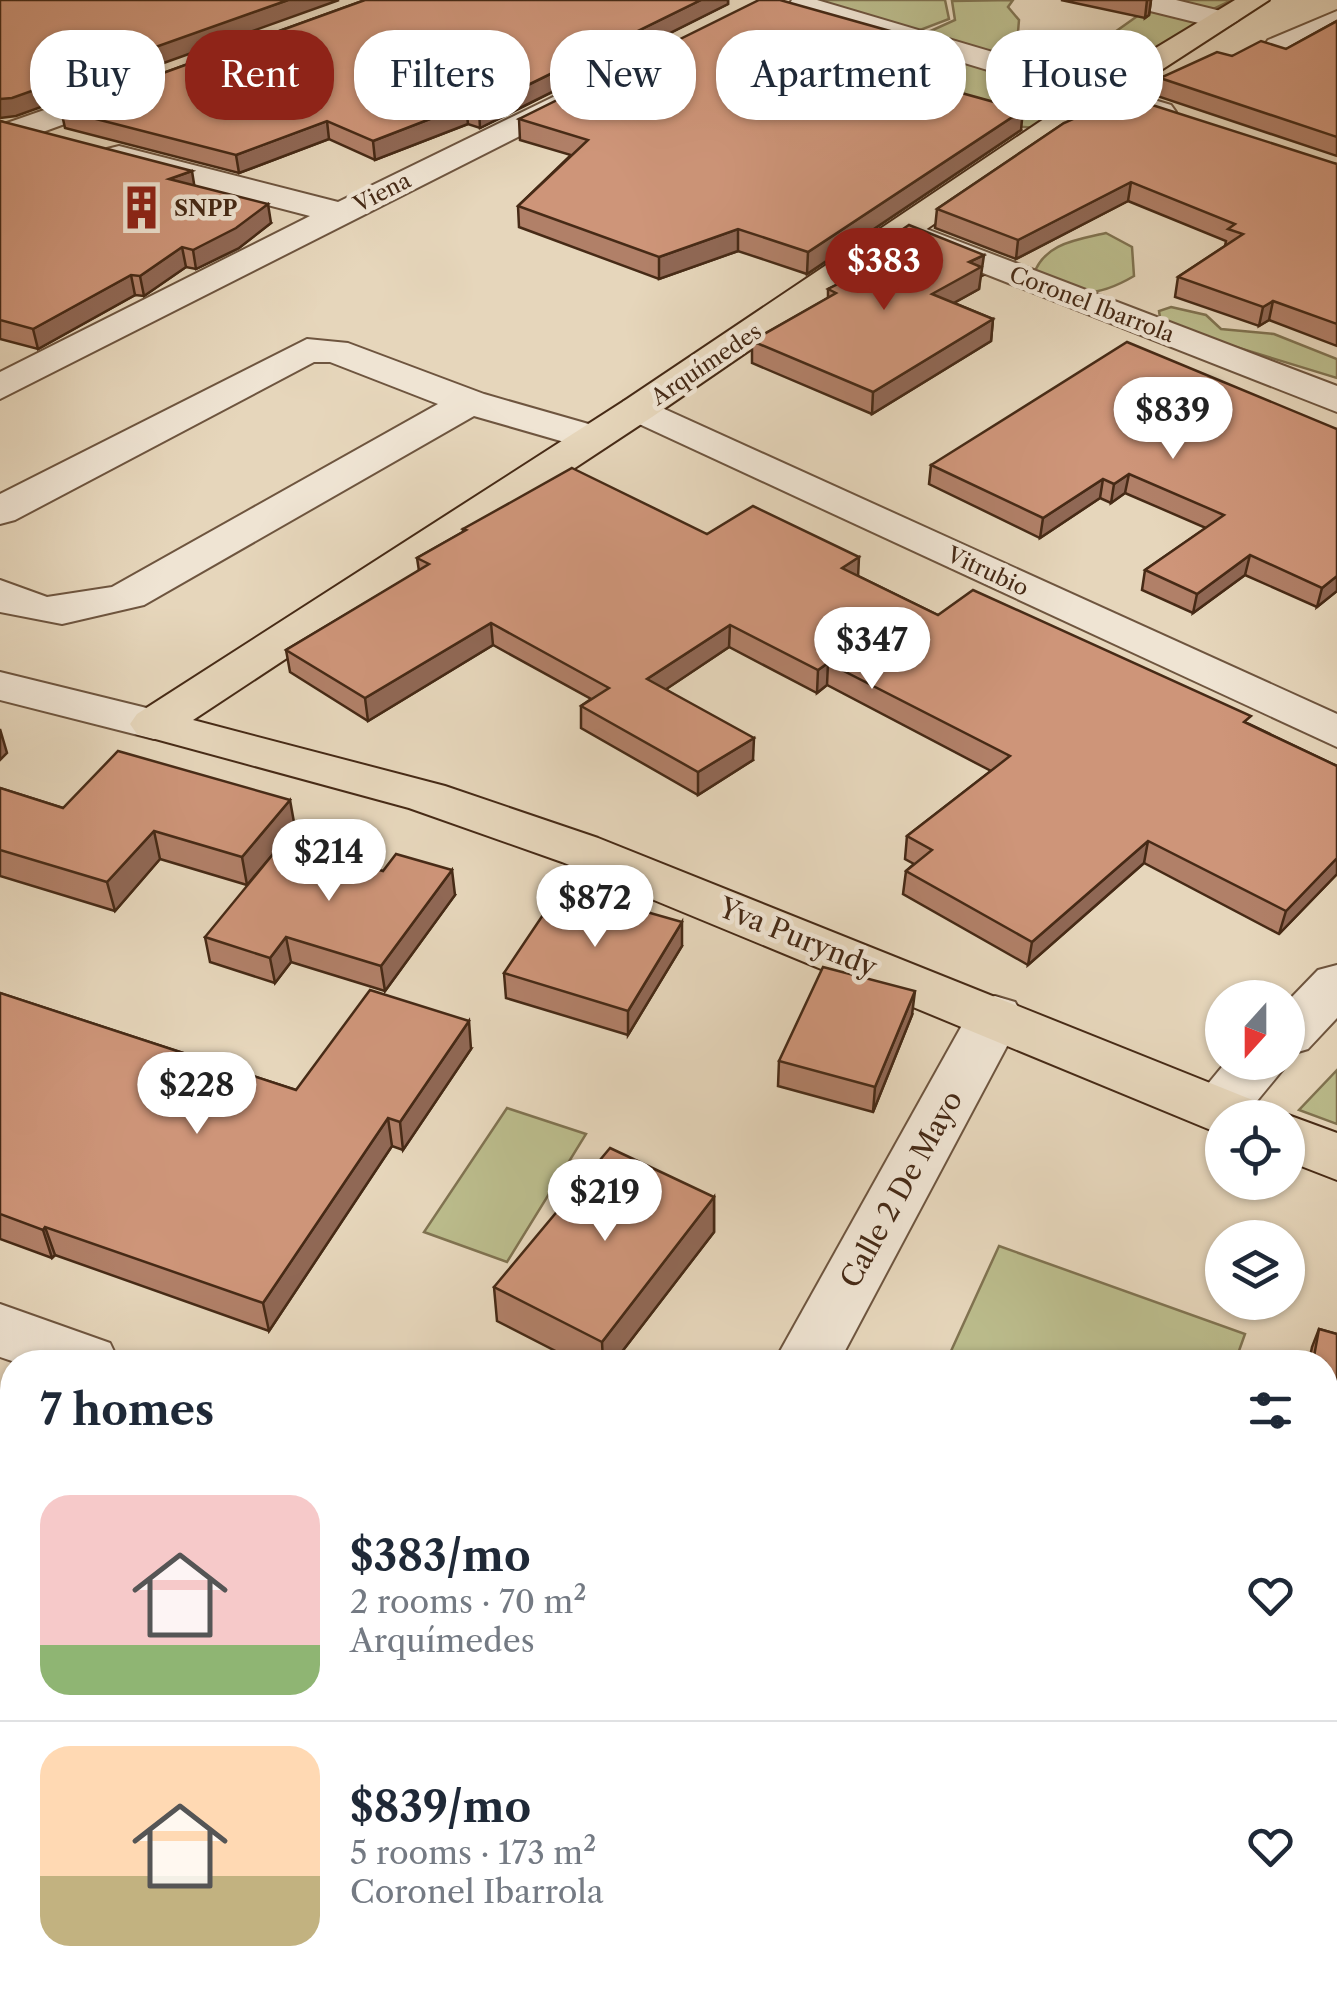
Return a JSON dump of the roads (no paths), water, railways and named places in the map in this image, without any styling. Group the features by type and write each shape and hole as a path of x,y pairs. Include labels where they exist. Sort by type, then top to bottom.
{"main road":[{"name":"Arquímedes","path":"1163,56 1255,0"},
{"name":"Arquímedes","path":"154,724 638,409 1065,120"},
{"name":"Yva Puryndy","path":"154,724 427,797 580,850 1205,1103"},
{"path":"1305,1144 1337,1157"}],"street":[{"path":"1140,0 1222,20"},
{"path":"804,5 986,58"},
{"path":"1279,46 1337,20"},
{"name":"Viena","path":"5,379 550,108"},
{"path":"1163,113 1194,123"},
{"path":"9,128 33,120"},
{"path":"9,128 338,213"},
{"name":"Coronel Ibarrola","path":"904,230 1337,400"},
{"path":"0,511 307,350 336,351 470,402 592,438"},
{"path":"0,593 18,606 42,612 82,609 128,596 470,402"},
{"name":"Vitrubio","path":"638,409 1337,732"},
{"name":"Yva Puryndy","path":"0,686 154,724"},
{"path":"1305,1018 1337,984"},
{"name":"Calle 2 De Mayo","path":"813,1350 995,1016"},
{"path":"0,1330 54,1350"}],"place":[{"name":"SNPP","path":"141,208"}]}
